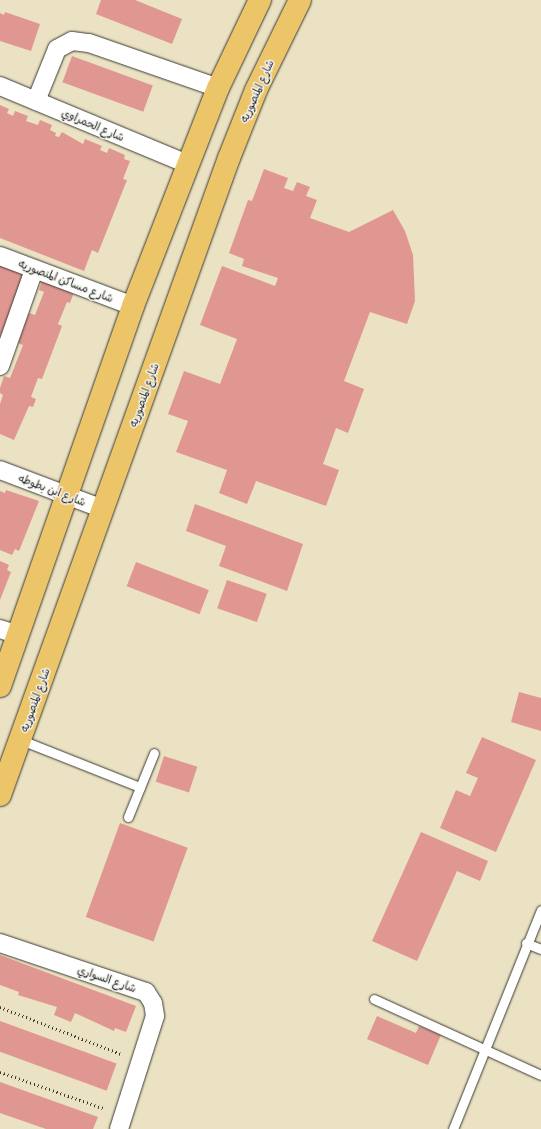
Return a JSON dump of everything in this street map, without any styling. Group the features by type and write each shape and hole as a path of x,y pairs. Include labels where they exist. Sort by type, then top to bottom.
{"main road":[{"path":"0,686 9,632 68,496 133,306 187,164 218,88 260,0"},
{"name":"شارع المنصوريه","path":"0,794 21,740 229,158 256,90 300,0"}],"street":[{"path":"36,101 57,49 72,41 88,43 218,88"},
{"name":"شارع الحمراوي","path":"0,86 187,164"},
{"name":"شارع مساكن المنصوريه","path":"0,256 133,306"},
{"path":"0,366 34,270"},
{"name":"شارع ابن بطوطه","path":"0,470 103,509"},
{"name":"شارع السواري","path":"0,944 146,992 153,1003 155,1016 121,1122"}],"lane":[{"path":"21,740 140,787"},
{"path":"128,817 154,753"},
{"path":"453,1129 526,943 538,923 541,910"},
{"path":"526,943 541,949"},
{"path":"374,999 541,1075"}],"path":[{"path":"0,1007 141,1062"},
{"path":"0,1072 121,1122"}],"building":[{"path":"101,0 135,0 182,19 172,44 96,14"},
{"path":"5,12 40,24 31,51 0,41 0,13 4,15"},
{"path":"72,56 153,85 143,112 62,82"},
{"path":"0,105 9,109 7,113 13,116 15,111 28,116 26,121 38,125 40,120 52,125 50,130 56,133 55,136 59,137 62,132 83,144 85,139 102,146 100,150 107,153 109,148 125,155 124,159 130,161 123,179 127,180 98,253 92,250 84,271 0,238"},
{"path":"264,169 288,178 284,188 293,191 297,182 310,187 306,196 317,200 310,218 349,232 393,210 405,231 413,255 415,301 407,324 370,312 344,381 364,389 348,433 336,428 323,464 339,470 326,506 256,481 247,504 219,493 227,470 176,452 188,421 168,414 184,371 220,384 237,339 200,325 222,266 275,286 278,278 242,266 244,259 229,253 248,200 252,201"},
{"path":"0,264 26,274 0,340"},
{"path":"44,276 76,287 70,303 67,302 58,324 62,326 42,379 38,378 31,397 36,399 33,407 29,406 14,440 0,434 0,404 3,395 0,393 0,388 4,376 10,378 23,345 18,343 29,313 35,315 44,292 39,290"},
{"path":"6,490 39,501 19,551 15,549 12,555 0,550 0,491 5,493"},
{"path":"195,504 303,544 287,591 219,566 226,546 186,531"},
{"path":"0,561 9,565 7,570 11,572 0,600"},
{"path":"136,562 209,590 200,614 127,586"},
{"path":"227,580 267,594 257,622 217,608"},
{"path":"519,692 541,698 541,731 511,722"},
{"path":"482,737 536,760 496,852 440,828 456,790 470,796 478,778 466,773"},
{"path":"164,756 197,767 189,792 156,782"},
{"path":"120,823 188,848 153,942 86,917"},
{"path":"421,832 488,861 480,881 457,871 417,961 372,941"},
{"path":"0,955 136,1006 126,1032 115,1028 114,1031 75,1013 71,1022 54,1015 57,1007 18,995 19,992 0,985"},
{"path":"377,1016 416,1033 419,1026 441,1035 428,1065 367,1039"},
{"path":"0,1021 117,1063 107,1091 0,1052"},
{"path":"0,1082 98,1117 93,1129 46,1129 0,1113"}]}
